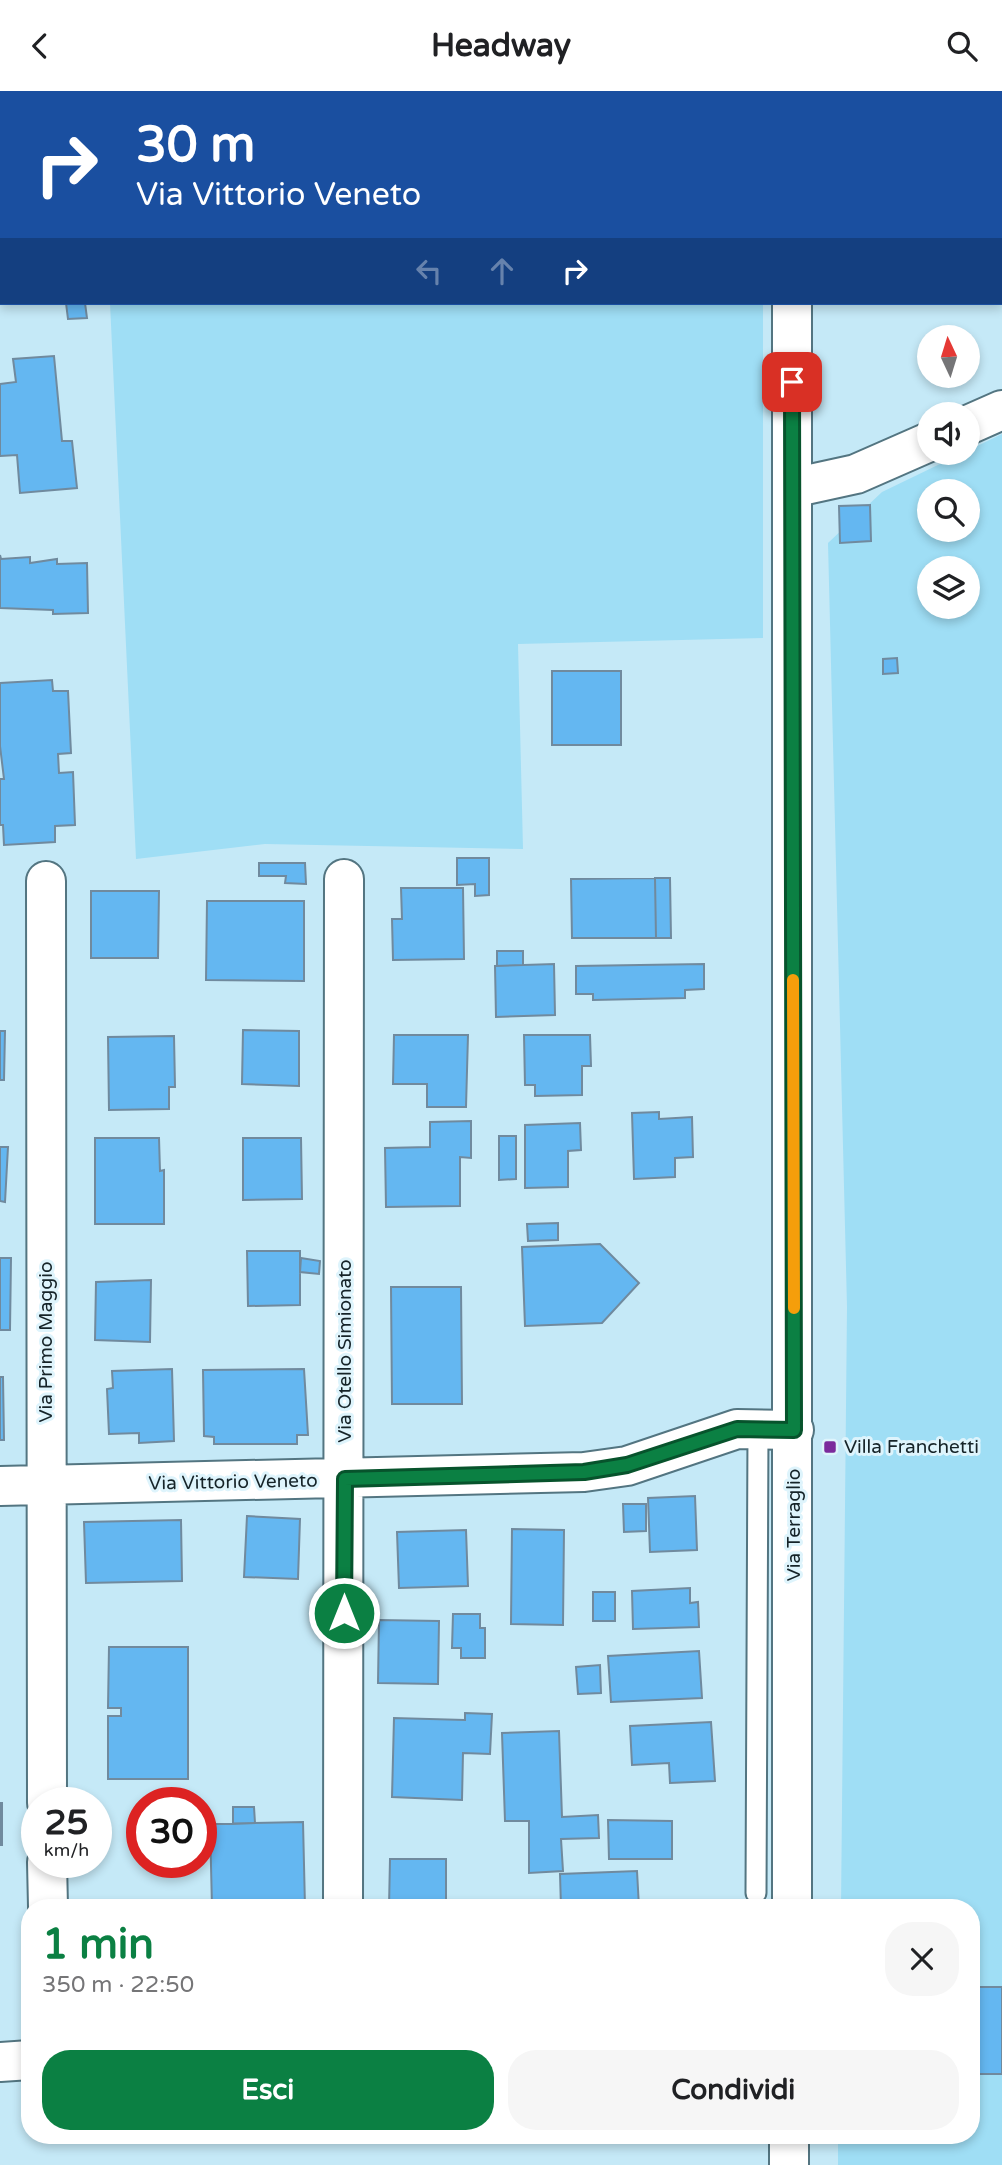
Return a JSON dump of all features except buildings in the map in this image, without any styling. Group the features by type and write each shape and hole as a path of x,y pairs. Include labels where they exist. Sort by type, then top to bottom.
{"street":[{"name":"Via Terraglio","path":"792,305 792,488 776,1430 792,1899"},
{"path":"980,420 1002,410"},
{"path":"792,488 856,474 917,447"},
{"name":"Via Otello Simionato","path":"343,1899 344,879"},
{"name":"Via Primo Maggio","path":"46,881 47,1787"},
{"name":"Via Vittorio Veneto","path":"0,1486 584,1472 627,1465 737,1429 776,1430"},
{"path":"47,1878 48,1899"},
{"path":"0,2062 21,2061"}],"lane":[{"path":"756,1893 776,1430"}],"shaded area":[{"path":"110,305 763,305 763,638 518,644 523,849 265,844 136,859"},
{"path":"1002,434 1002,2165 838,2165 838,2144 980,2144 980,1899 841,1899 847,1307 828,543 882,492 938,465 980,465 980,445"}],"slow traffic":[{"path":"793,980 794,1308"}],"place":[{"name":"Villa Franchetti","path":"830,1447"}],"route":[{"path":"344,1613 345,1479 584,1472 627,1465 737,1429 794,1430 792,382"}]}
